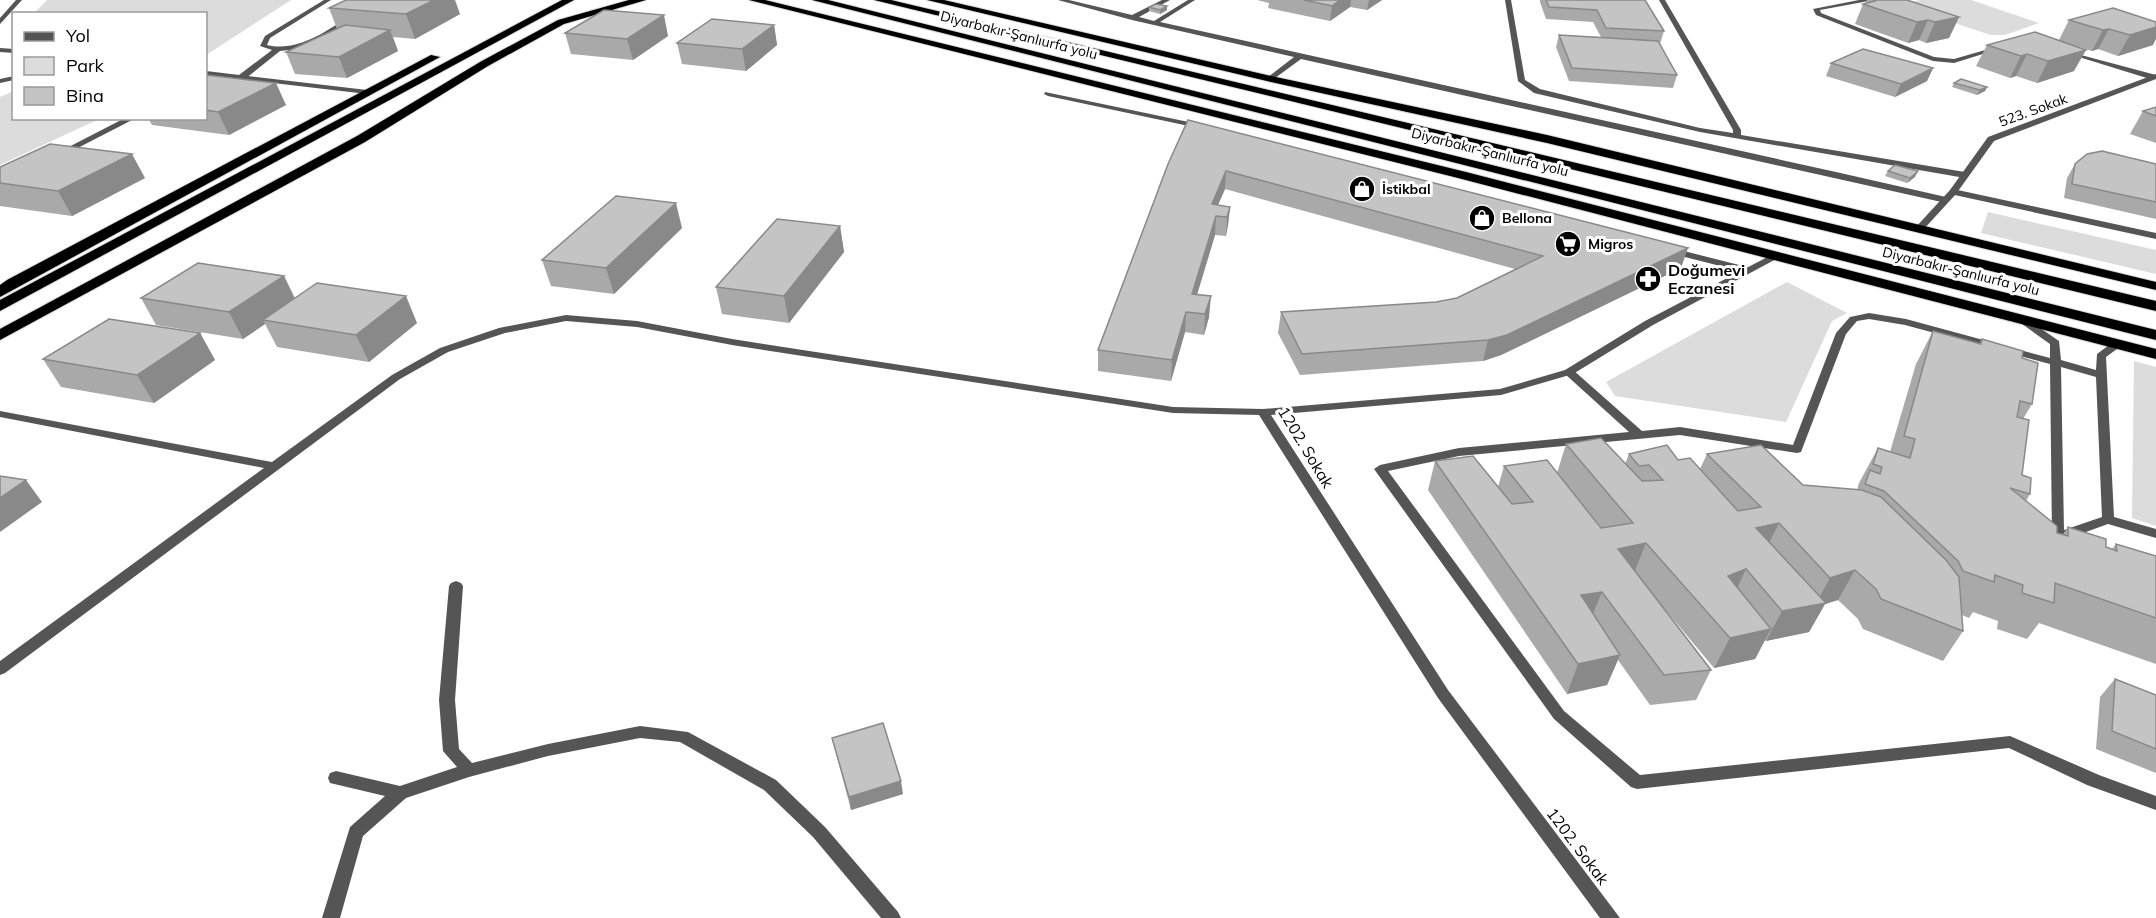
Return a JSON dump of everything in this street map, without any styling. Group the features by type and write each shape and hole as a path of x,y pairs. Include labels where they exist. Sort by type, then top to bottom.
{"highway":[{"path":"0,292 12,283 542,0"},
{"path":"0,306 569,0"},
{"path":"0,335 361,139 484,64 561,22 589,12 640,0"},
{"path":"754,0 1177,103 2013,315 2156,354"},
{"path":"784,0 798,10"},
{"name":"Diyarbakır-Şanlıurfa yolu","path":"817,0 1464,160 1787,244 2156,335"},
{"name":"Diyarbakır-Şanlıurfa yolu","path":"879,0 2156,306"},
{"path":"932,0 1271,79 1547,139 2156,286"},
{"path":"1453,120 1900,245"},
{"path":"1462,175 1787,244"}],"street":[{"path":"0,22 19,0"},
{"path":"328,0 267,37 263,46 278,49 305,44 355,16"},
{"path":"1061,0 1300,56 1716,146 1946,200"},
{"path":"1132,18 1167,0"},
{"path":"1156,22 1192,0"},
{"path":"1508,0 1522,81 1527,87 1737,137 1965,175"},
{"path":"1662,0 1737,130 1737,137"},
{"path":"1871,0 1816,9 1818,14 1933,59 1954,61 2003,46"},
{"path":"242,77 278,49"},
{"path":"2058,49 2155,77"},
{"path":"1271,79 1300,56"},
{"path":"207,73 367,92"},
{"path":"216,83 230,76"},
{"name":"523. Sokak","path":"1920,228 1953,192 1991,139 2155,77"},
{"path":"1048,94 1160,116 1218,131"},
{"path":"1160,116 1177,103"},
{"path":"53,157 128,120"},
{"path":"1953,192 2156,236"},
{"path":"1667,249 1748,270"},
{"name":"1202. Sokak","path":"1611,918 1443,694 1263,412 1502,393 1569,372 1649,323 1777,255"},
{"path":"2013,315 2055,344 2058,537"},
{"path":"2102,375 1906,322 1869,316 1854,319 1841,333 1797,449 1680,431 1459,452 1380,469 1559,716 1637,782 2010,741 2093,780 2156,803"},
{"path":"0,669 396,376 444,350 503,330 566,318 637,324 732,342 1173,410 1263,412"},
{"path":"2108,519 2101,356 2117,344"},
{"path":"1569,372 1639,435"},
{"path":"0,414 272,466"},
{"path":"2058,537 2108,519 2156,534"},
{"path":"2058,537 2080,543"},
{"path":"456,586 447,700 451,751 469,770"},
{"path":"331,918 356,832 400,793 469,770 548,750 640,732 683,736 770,785 819,832 892,918"},
{"path":"336,778 400,793"}],"green space":[{"path":"47,0 291,0 207,54 207,12 35,12"},
{"path":"1971,0 2039,23 2005,35 1991,35 1905,7 1908,2"},
{"path":"12,91 12,120 97,120 0,165 0,97"},
{"path":"1988,212 2156,250 2156,274 1981,233"},
{"path":"1787,282 1847,313 1832,321 1786,422 1615,396 1606,382"},
{"path":"2134,361 2156,367 2156,526 2132,518"}],"building":[{"path":"346,0 434,0 406,14 329,8"},
{"path":"1304,0 1340,0 1332,6"},
{"path":"1546,0 1645,0 1664,31 1606,28 1597,10 1549,7"},
{"path":"1873,0 1907,0 1959,17 1935,22 1928,20 1917,22 1863,4 1875,1"},
{"path":"1156,4 1167,6 1160,10 1149,7"},
{"path":"2113,8 2156,22 2156,27 2130,35 2069,20"},
{"path":"604,10 664,15 627,39 565,33"},
{"path":"712,19 774,25 742,49 677,43"},
{"path":"345,25 390,30 339,57 286,52"},
{"path":"2035,32 2086,50 2048,61 2027,54 2021,56 1987,45"},
{"path":"1559,35 1658,41 1677,75 1572,68"},
{"path":"1863,49 1933,68 1901,84 1831,63"},
{"path":"207,75 276,83 218,112 207,110"},
{"path":"1961,79 1987,87 1980,90 1954,83"},
{"path":"2156,107 2156,116 2143,111"},
{"path":"1188,120 1688,248 1507,335 1488,340 1302,354 1281,312 1436,302 1457,298 1543,256 1226,171 1212,204 1230,207 1227,217 1216,216 1192,294 1211,296 1205,314 1186,312 1172,360 1098,350 1168,164"},
{"path":"50,144 132,154 58,191 0,183 0,167"},
{"path":"2102,151 2156,164 2156,202 2072,184 2075,164 2087,154"},
{"path":"1895,165 1918,171 1910,178 1888,171"},
{"path":"616,196 676,203 606,268 542,260"},
{"path":"777,219 840,226 784,296 716,287"},
{"path":"198,263 284,276 229,312 141,298"},
{"path":"317,283 406,296 356,335 263,320"},
{"path":"109,319 200,333 137,375 43,359"},
{"path":"1933,331 1981,344 1982,339 2023,351 2022,358 2038,363 2032,404 2020,401 2017,417 2029,420 2022,475 2031,478 2030,494 2010,488 2057,526 2057,533 2068,536 2068,527 2106,539 2106,547 2117,551 2116,544 2156,556 2156,618 2055,583 2054,603 2022,593 2023,585 1995,575 1994,582 1963,571 1958,561 1884,491 1865,484 1870,470 1880,474 1882,467 1873,464 1878,448 1910,458 1915,439 1904,436"},
{"path":"1601,438 1642,481 1663,480 1649,465 1639,466 1629,454 1667,445 1678,460 1690,458 1738,511 1761,507 1707,454 1761,445 1803,485 1862,490 1881,497 1946,560 1959,577 1963,631 1881,599 1876,589 1855,570 1830,578 1779,523 1756,528 1826,603 1782,611 1746,569 1728,576 1771,629 1730,638 1646,543 1618,549 1711,670 1664,675 1602,592 1581,595 1620,655 1578,664 1435,461 1473,456 1512,504 1533,502 1504,466 1547,460 1601,528 1633,523 1566,444"},
{"path":"0,476 26,480 0,498"},
{"path":"2115,679 2156,695 2156,749 2112,731"},
{"path":"883,723 901,781 849,797 832,738"}],"place":[{"name":"İstikbal","path":"1362,189"},
{"name":"Bellona","path":"1482,218"},
{"name":"Migros","path":"1568,244"},
{"name":"Doğumevi Eczanesi","path":"1648,279"}]}
